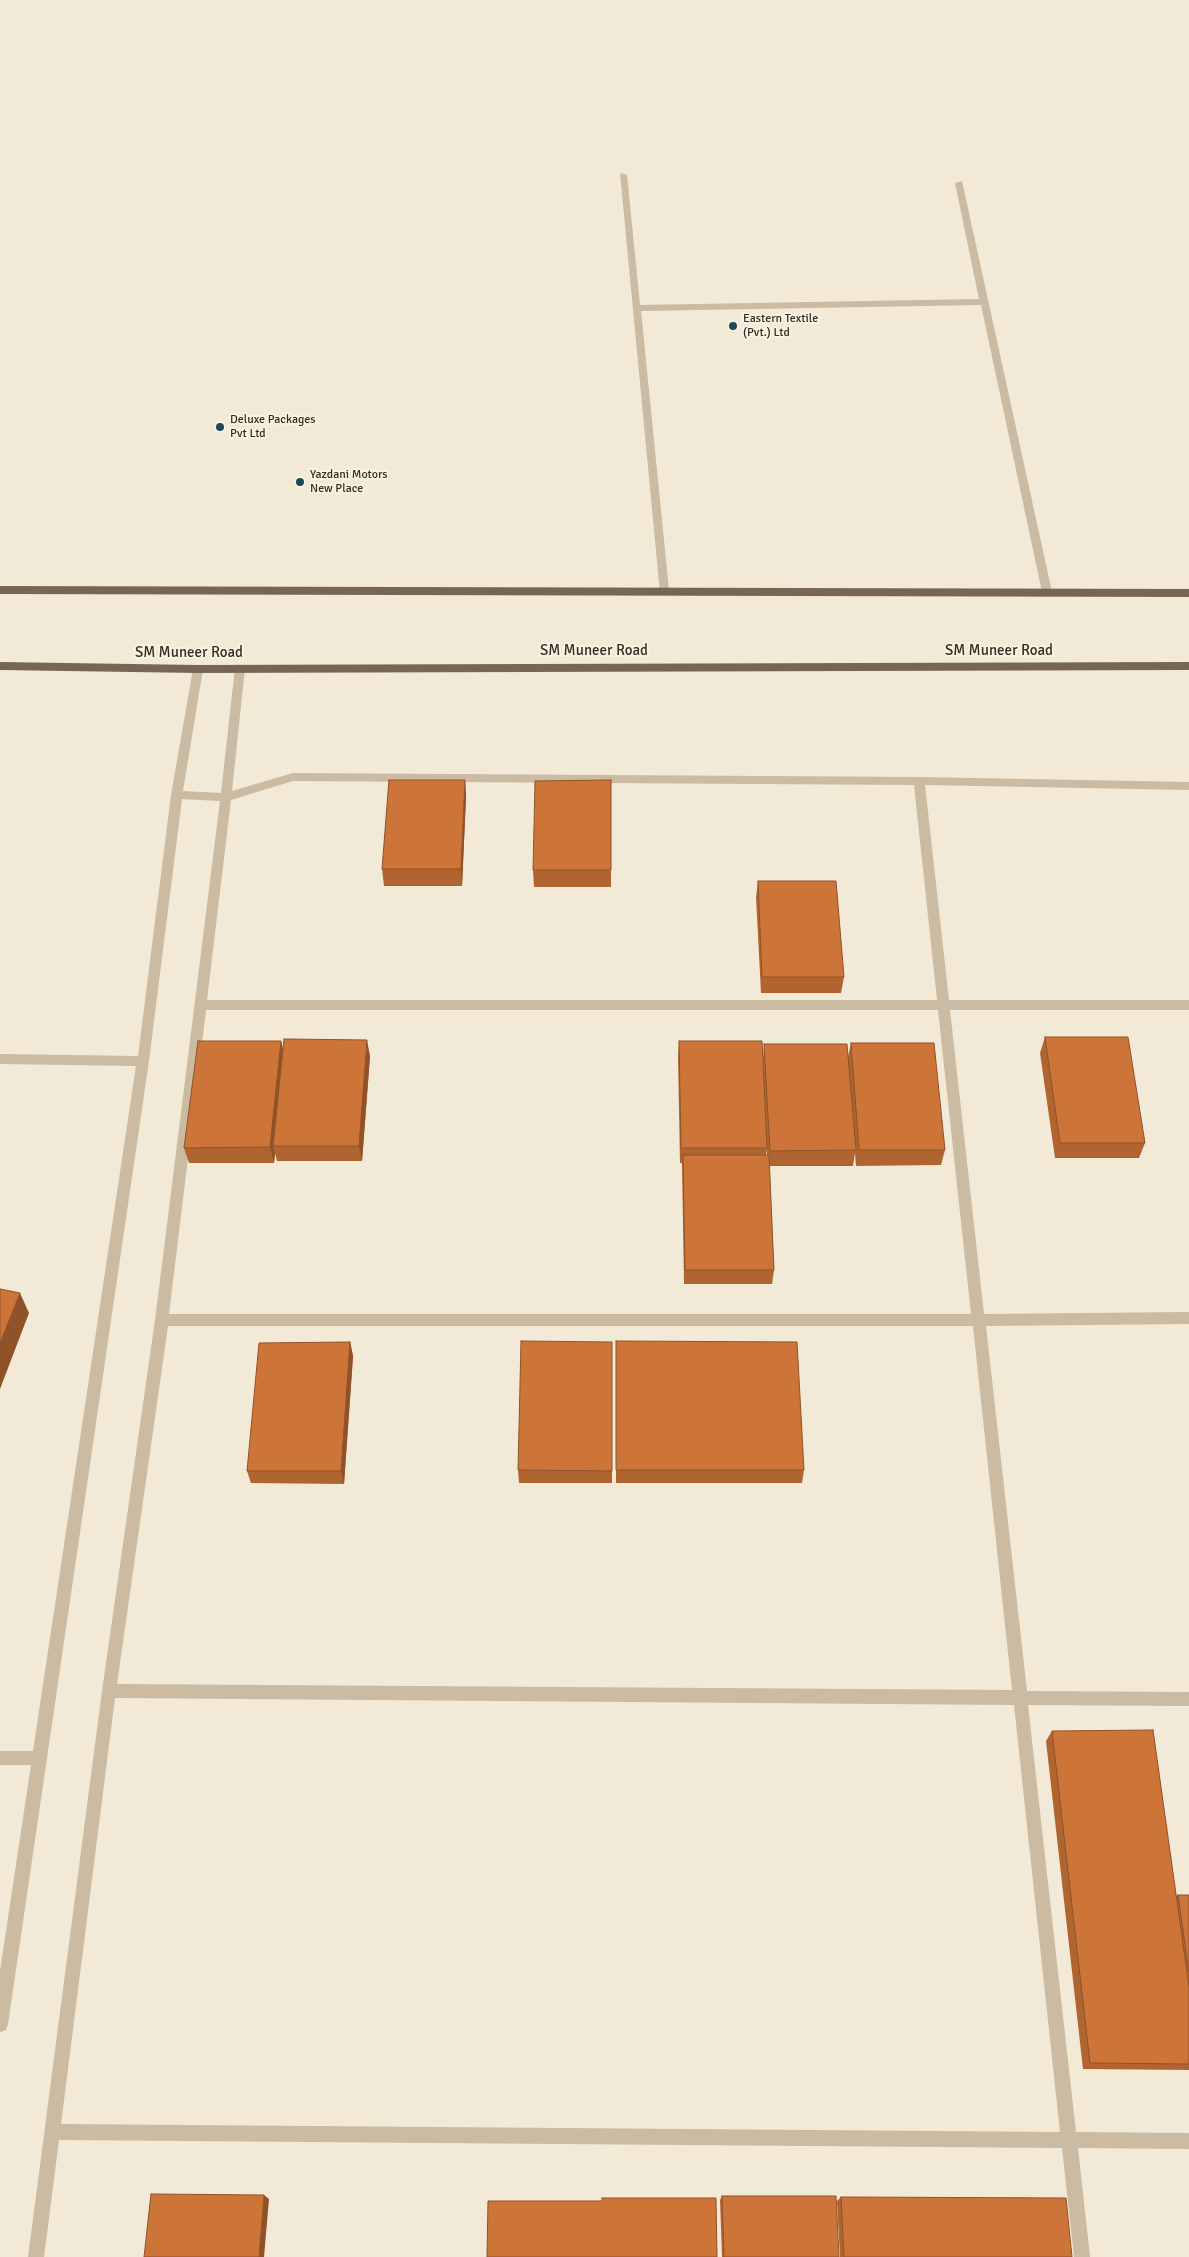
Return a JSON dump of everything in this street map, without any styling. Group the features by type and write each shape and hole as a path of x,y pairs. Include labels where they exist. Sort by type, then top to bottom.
{"main road":[{"path":"0,590 301,592 664,590 1189,593"},
{"name":"SM Muneer Road","path":"0,666 240,668 1189,666"}],"street":[{"path":"623,174 664,590"},
{"path":"959,183 1047,592"},
{"path":"636,308 984,302"},
{"path":"0,2024 143,1061 177,795 198,668"},
{"path":"36,2257 109,1691 162,1320 240,668"},
{"path":"177,795 226,797 293,777 918,781 1189,786"},
{"path":"918,781 1082,2257"},
{"path":"200,1005 1189,1005"},
{"path":"0,1059 143,1061"},
{"path":"162,1320 979,1320 1189,1318"},
{"path":"109,1691 1189,1699"},
{"path":"0,1758 40,1758"},
{"path":"51,2132 1189,2141"}],"building":[{"path":"389,780 465,780 461,869 382,869"},
{"path":"611,780 611,870 533,870 535,781"},
{"path":"758,881 836,881 844,977 762,977"},
{"path":"1045,1037 1128,1037 1145,1143 1060,1143"},
{"path":"284,1039 367,1040 359,1146 273,1146"},
{"path":"198,1041 281,1041 270,1147 184,1148"},
{"path":"679,1041 762,1041 767,1148 681,1148"},
{"path":"851,1043 934,1043 945,1150 859,1150"},
{"path":"764,1044 847,1044 856,1150 770,1151"},
{"path":"683,1155 769,1155 774,1270 685,1270"},
{"path":"0,1289 20,1293 0,1343"},
{"path":"521,1341 612,1342 612,1471 518,1470"},
{"path":"616,1341 797,1342 804,1470 616,1470"},
{"path":"350,1342 341,1471 247,1471 259,1343"},
{"path":"1153,1730 1189,1987 1189,2064 1090,2063 1052,1731"},
{"path":"1178,1895 1189,1895 1189,1972"},
{"path":"151,2194 264,2195 259,2257 144,2257"},
{"path":"722,2196 836,2196 839,2257 724,2257"},
{"path":"841,2197 1066,2198 1072,2257 844,2257"},
{"path":"602,2198 716,2198 717,2257 487,2257 488,2201 602,2201"}],"place":[{"name":"Eastern Textile (Pvt.) Ltd","path":"733,326"},
{"name":"Deluxe Packages Pvt Ltd","path":"220,427"},
{"name":"Yazdani Motors New Place","path":"300,482"}]}
